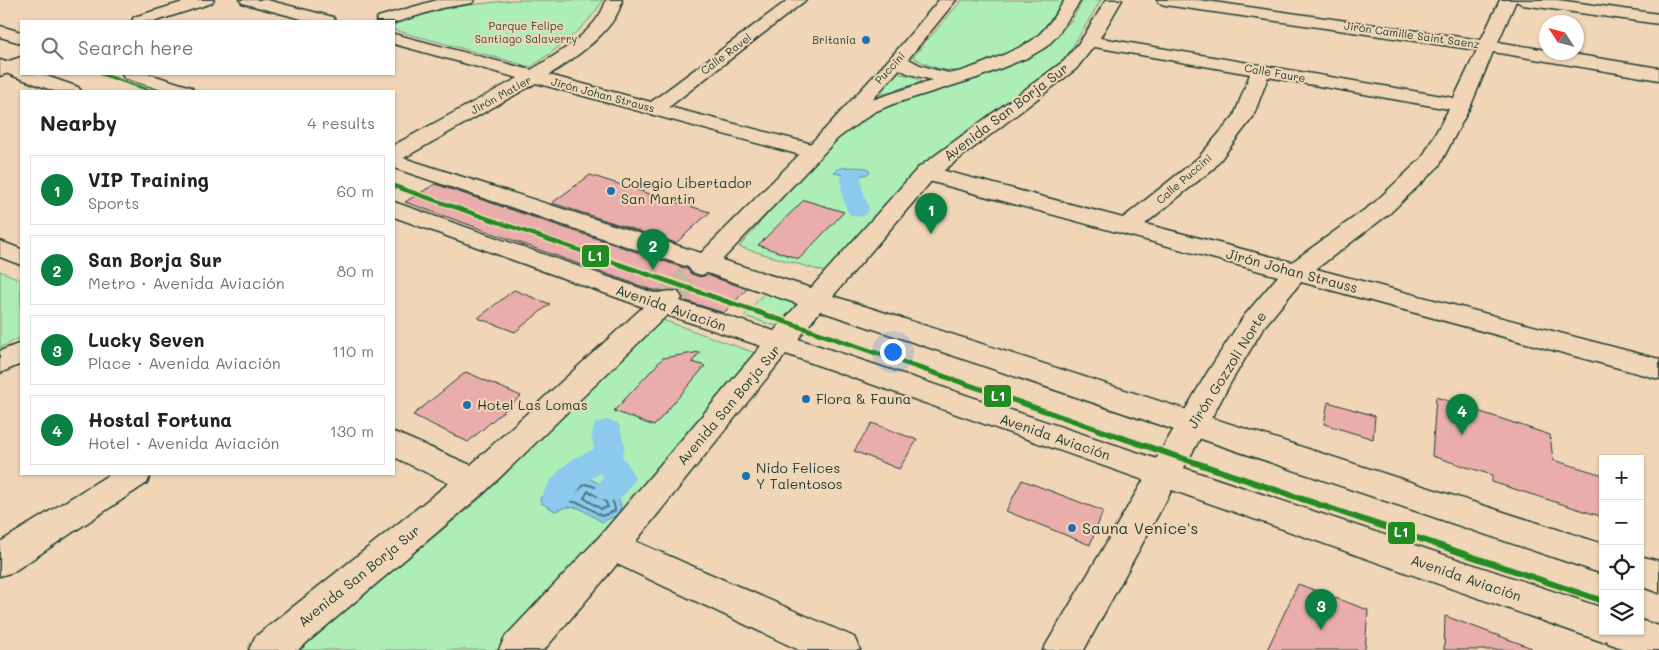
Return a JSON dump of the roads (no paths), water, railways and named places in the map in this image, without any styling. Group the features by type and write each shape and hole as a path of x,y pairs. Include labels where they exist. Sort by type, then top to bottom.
{"street":[{"path":"143,20 206,0"},
{"path":"248,0 323,20"},
{"path":"387,20 432,6 466,0"},
{"name":"Jirón Matier","path":"395,153 535,76 578,48 600,25 613,5 614,0"},
{"name":"Calle Ravel","path":"654,109 798,0"},
{"name":"Puccini","path":"831,134 898,60 948,0"},
{"path":"704,265 812,151 831,134 867,108 1023,53 1040,43 1051,32 1073,0"},
{"name":"Avenida San Borja Sur","path":"519,650 612,546 816,299 926,173 1070,65 1089,41 1114,0"},
{"name":"Jirón Camille Saint Saenz","path":"1165,0 1487,46 1659,74"},
{"name":"Jirón Gozzoli Norte","path":"1063,650 1165,475 1217,380 1254,322 1295,272 1382,208 1431,161 1462,105 1508,0"},
{"path":"1523,0 1659,19"},
{"path":"0,31 20,38"},
{"name":"Jirón Johan Strauss","path":"395,39 812,151"},
{"name":"Calle Faure","path":"1089,41 1462,105"},
{"path":"898,60 917,70 952,79"},
{"name":"Calle Puccini","path":"1126,227 1206,163 1243,118 1261,71"},
{"path":"30,75 68,90"},
{"path":"134,75 181,90"},
{"path":"395,161 704,265 816,299 1599,558"},
{"name":"Jirón Johan Strauss","path":"926,173 1659,369"},
{"name":"Avenida Aviación","path":"395,209 665,302 780,344 818,355 1599,624"},
{"name":"Avenida San Borja Sur","path":"269,650 475,481 665,302"},
{"path":"0,363 20,353"},
{"path":"395,444 475,481"},
{"path":"0,561 133,475"},
{"path":"612,546 840,650"},
{"path":"1644,572 1659,578"},
{"path":"1633,635 1659,644"}],"water":[{"path":"840,168 867,168 870,172 853,176 834,172"},
{"path":"587,478 603,485 616,496 621,505 619,514 602,522 579,508 567,507 555,511 541,503 540,498 548,492 567,494"}],"waterway":[{"path":"851,175 851,187 857,201 858,210"},
{"path":"606,458 610,445 606,440 607,431"},
{"path":"559,494 567,481 578,471 591,463 606,458"},
{"path":"606,458 617,472 619,479 610,490"}],"tunnel":[{"path":"669,298 701,267"}],"place":[{"name":"Britania","path":"866,40"},
{"name":"Colegio Libertador San Martin","path":"611,191"},
{"name":"VIP Training","path":"931,234"},
{"name":"San Borja Sur","path":"653,270"},
{"name":"Flora & Fauna","path":"806,399"},
{"name":"Hotel Las Lomas","path":"467,405"},
{"name":"Hostal Fortuna","path":"1462,435"},
{"name":"Nido Felices Y Talentosos","path":"746,476"},
{"name":"Sauna Venice's","path":"1072,528"},
{"name":"Lucky Seven","path":"1321,630"}],"park label":[{"name":"Parque Felipe Santiago Salaverry","path":"526,32"}]}
